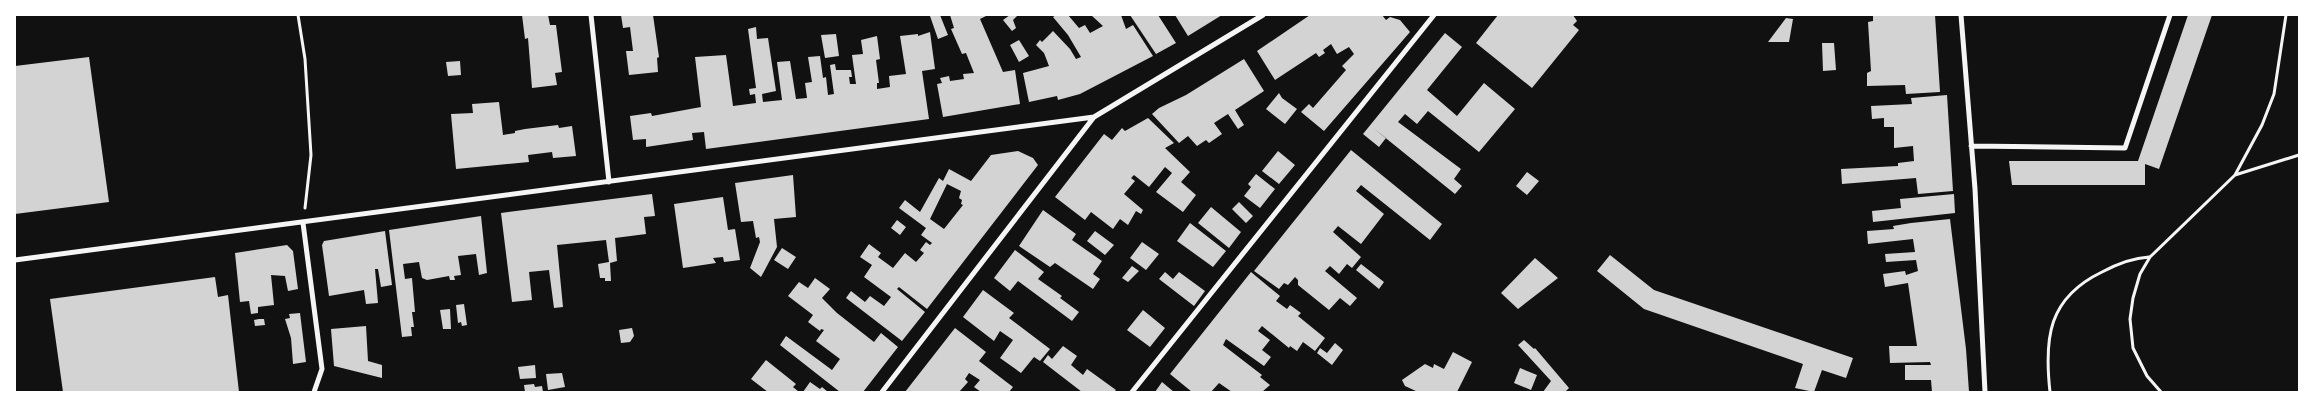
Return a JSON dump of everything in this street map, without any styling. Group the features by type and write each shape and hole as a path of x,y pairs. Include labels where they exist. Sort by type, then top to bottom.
{"street":[{"path":"591,15 609,182"},
{"path":"882,392 1094,117 1263,15"},
{"path":"1132,392 1434,15"},
{"path":"1961,15 1975,189 1985,392"},
{"path":"1971,146 2125,148 2170,15"},
{"path":"15,260 1094,117"},
{"path":"303,223 322,369 314,392"}],"path":[{"path":"298,15 305,60 311,155 303,223"},
{"path":"2161,392 2148,376 2133,348 2130,319 2133,298 2140,274 2150,257 2235,175 2262,125 2274,94 2286,15"},
{"path":"2235,175 2299,155"},
{"path":"2050,392 2046,357 2048,342 2057,313 2074,290 2093,276 2117,264 2136,258 2150,257"}],"building":[{"path":"522,15 548,15 550,25 556,25 562,72 555,73 557,85 532,88 528,38 525,39"},
{"path":"621,15 653,15 659,57 657,58 658,72 629,75 626,51 633,51 630,27 623,28"},
{"path":"940,15 948,35 938,39 930,16"},
{"path":"950,15 988,15 980,19 1003,72 1015,70 1020,104 943,117 937,84 942,83 940,78 949,76 950,81 964,79 963,74 974,73 966,53 962,54 951,29 954,28"},
{"path":"1010,15 1017,16 1013,20 1016,28 1012,31 1003,20"},
{"path":"1056,15 1068,15 1079,28 1085,25 1090,33 1103,26 1091,15 1121,15 1126,29 1133,25 1153,56 1080,94 1058,100 1057,96 1029,102 1023,73 1049,66 1044,53 1036,45 1040,40 1042,42 1053,31 1070,49 1076,59 1081,57 1068,35 1053,17"},
{"path":"1130,15 1158,15 1176,43 1156,54"},
{"path":"1175,15 1222,15 1188,36"},
{"path":"1310,15 1382,15 1386,20 1390,17 1400,20 1410,32 1324,131 1301,112 1309,104 1313,108 1346,70 1342,66 1354,54 1349,47 1337,54 1331,44 1323,50 1325,53 1319,57 1316,53 1275,80 1257,51"},
{"path":"1498,15 1573,15 1577,21 1573,25 1579,30 1532,88 1476,43"},
{"path":"1873,15 1935,15 1940,92 1906,94 1905,85 1867,86 1867,73 1871,71 1868,22 1873,21"},
{"path":"2188,15 2212,15 2159,169 2145,164 2145,185 2012,185 2009,161 2138,161"},
{"path":"1786,18 1793,19 1789,42 1768,42"},
{"path":"756,27 757,39 768,38 776,91 762,94 763,102 782,100 777,62 790,61 796,99 807,98 805,83 812,82 808,57 820,56 823,78 826,77 828,95 834,94 830,65 835,64 836,70 851,70 850,84 856,84 852,55 863,54 861,40 877,36 880,59 876,60 879,83 877,83 877,89 890,87 889,76 906,74 900,36 918,34 918,36 930,32 935,69 922,71 929,119 706,149 704,132 692,133 693,140 646,147 646,139 633,140 630,116 651,113 652,116 701,107 695,57 726,55 733,106 756,103 755,94 750,95 749,89 756,88 748,29"},
{"path":"1445,33 1462,47 1427,90 1457,116 1484,83 1515,109 1479,152 1428,111 1417,124 1405,114 1398,122 1461,169 1454,179 1462,186 1455,194 1386,138 1379,147 1363,134"},
{"path":"836,34 839,56 825,58 821,35"},
{"path":"1019,40 1029,56 1019,62 1010,45"},
{"path":"1822,43 1834,43 1836,70 1823,71"},
{"path":"89,57 109,202 15,214 15,66"},
{"path":"1244,59 1264,91 1235,110 1244,125 1238,129 1228,114 1214,123 1222,134 1209,143 1206,140 1197,146 1188,136 1179,143 1152,114 1159,108 1186,95"},
{"path":"460,61 461,75 448,76 446,62"},
{"path":"1279,93 1282,98 1297,109 1285,124 1266,109"},
{"path":"1947,95 1953,191 1918,194 1916,178 1842,184 1841,169 1898,166 1898,163 1914,161 1913,146 1894,148 1894,127 1884,127 1884,118 1872,119 1871,106 1912,104 1911,98"},
{"path":"499,102 503,135 525,129 558,125 559,128 572,126 576,156 553,158 552,152 528,155 529,162 456,169 451,114 473,113 472,104"},
{"path":"1148,118 1174,143 1165,148 1190,172 1181,182 1196,195 1183,212 1156,192 1172,173 1165,167 1149,187 1134,175 1131,178 1135,181 1124,194 1143,210 1141,214 1136,211 1128,225 1120,219 1113,229 1091,212 1085,220 1055,197 1104,134 1112,140 1122,128 1125,131"},
{"path":"1351,150 1442,224 1430,240 1361,185 1356,191 1384,214 1361,244 1338,226 1333,232 1361,257 1352,268 1347,264 1339,274 1330,266 1325,271 1357,298 1350,306 1340,298 1329,310 1298,285 1298,280 1295,277 1288,285 1284,283 1279,289 1254,271"},
{"path":"1018,151 1033,158 1038,165 927,309 899,287 897,289 925,312 902,341 846,298 851,291 865,302 870,296 884,306 891,297 864,277 872,265 860,257 869,244 881,253 878,257 893,268 905,253 916,262 924,253 920,250 926,242 930,245 932,243 921,235 926,228 899,208 905,200 920,212 939,178 943,181 949,169 971,181 991,155","holes":["947,184 961,191 959,198 962,200 961,204 963,205 944,229 930,219"]},
{"path":"1278,151 1295,165 1279,184 1262,171"},
{"path":"1527,172 1539,181 1527,195 1516,186"},
{"path":"1256,174 1275,189 1260,208 1244,196 1251,187 1248,184"},
{"path":"793,175 796,217 774,219 777,247 761,277 750,268 760,242 759,237 756,238 753,221 741,222 735,183"},
{"path":"652,194 655,216 644,217 646,234 615,238 617,261 610,263 611,281 605,281 605,278 600,278 598,264 609,262 606,240 557,245 563,307 554,308 549,270 529,272 532,300 512,302 501,213"},
{"path":"1954,194 1955,213 1873,222 1872,211 1901,208 1900,199"},
{"path":"723,197 728,230 735,229 740,260 724,262 723,257 713,258 716,263 683,268 674,204"},
{"path":"1239,202 1253,216 1246,223 1232,209"},
{"path":"1211,207 1241,232 1229,248 1198,223"},
{"path":"1043,210 1076,234 1072,240 1102,261 1093,274 1100,279 1093,289 1055,263 1050,267 1019,246"},
{"path":"481,216 487,273 479,275 476,254 458,256 461,275 454,276 455,280 450,280 449,276 427,280 422,278 419,262 403,264 405,279 412,278 415,312 412,312 414,327 411,327 412,336 402,337 389,230"},
{"path":"1950,219 1966,349 1969,392 1932,392 1931,380 1905,380 1905,365 1931,365 1930,362 1890,363 1889,346 1917,346 1908,283 1885,287 1883,274 1905,271 1906,275 1918,271 1916,260 1886,262 1885,254 1915,252 1913,239 1868,244 1867,231 1894,229 1893,226"},
{"path":"897,220 906,227 900,235 891,228"},
{"path":"1190,223 1226,251 1213,267 1177,241"},
{"path":"385,231 392,285 381,287 378,269 375,269 378,303 366,304 364,290 329,296 322,245 324,241"},
{"path":"1095,231 1114,245 1105,255 1087,241"},
{"path":"1142,242 1159,254 1146,270 1130,258"},
{"path":"287,245 293,251 298,289 288,291 285,276 271,275 274,305 258,307 258,313 251,314 249,301 240,302 235,253"},
{"path":"782,248 796,257 788,269 774,260"},
{"path":"1015,250 1044,272 1038,279 1062,296 1060,298 1079,312 1072,321 1018,281 1010,291 994,278"},
{"path":"1610,255 1654,290 1853,358 1846,378 1822,370 1814,392 1795,388 1803,364 1644,309 1597,271"},
{"path":"1535,258 1558,278 1518,309 1501,293"},
{"path":"1361,264 1384,282 1379,289 1356,270"},
{"path":"1132,266 1139,271 1128,282 1122,278"},
{"path":"1165,272 1173,279 1179,272 1205,291 1194,306 1159,279"},
{"path":"1251,272 1280,296 1276,301 1287,309 1290,305 1301,313 1298,316 1325,338 1315,351 1303,342 1297,351 1290,346 1289,348 1262,326 1258,331 1270,340 1262,350 1271,357 1264,366 1226,339 1223,345 1262,375 1260,377 1270,385 1262,392 1232,392 1219,383 1211,392 1192,392 1170,374"},
{"path":"215,277 218,297 228,295 239,392 63,392 50,299"},
{"path":"815,278 830,289 822,298 837,313 874,342 881,333 898,347 863,392 840,392 780,345 786,336 832,370 840,359 816,341 824,330 821,329 820,331 808,322 813,315 788,296 799,282 808,288"},
{"path":"983,290 1014,313 1009,318 1050,349 1040,361 1034,357 1021,373 1000,358 1013,340 1000,331 994,341 963,317"},
{"path":"464,304 467,325 462,326 461,322 458,323 456,305"},
{"path":"450,309 451,329 443,329 440,310"},
{"path":"1143,310 1165,328 1150,347 1127,330"},
{"path":"300,313 306,362 293,364 291,338 285,319 290,318 289,314"},
{"path":"264,319 265,325 255,326 254,320"},
{"path":"366,326 368,361 382,365 382,378 334,366 331,329"},
{"path":"632,328 634,336 630,342 621,343 619,330"},
{"path":"955,328 986,352 979,361 1013,387 1009,392 981,392 974,387 980,380 969,373 965,379 968,382 959,392 905,392"},
{"path":"1524,340 1535,348 1569,388 1565,392 1543,392 1551,381 1518,345"},
{"path":"1335,343 1343,350 1332,365 1317,353 1320,348 1327,353"},
{"path":"1063,346 1077,356 1071,365 1083,375 1087,369 1116,390 1114,392 1082,392 1043,362 1048,355 1052,359"},
{"path":"1453,352 1472,362 1457,392 1418,392 1405,386 1402,380 1425,364 1433,368 1434,364 1444,369"},
{"path":"766,360 796,384 793,387 799,392 768,392 751,379"},
{"path":"535,365 536,378 520,379 518,367"},
{"path":"1520,368 1537,375 1531,390 1514,383"},
{"path":"562,373 565,387 548,390 546,374"},
{"path":"810,382 820,389 822,387 828,392 803,392"},
{"path":"1162,382 1174,392 1155,392"},
{"path":"534,384 535,387 542,386 543,392 525,392 524,385"}]}
